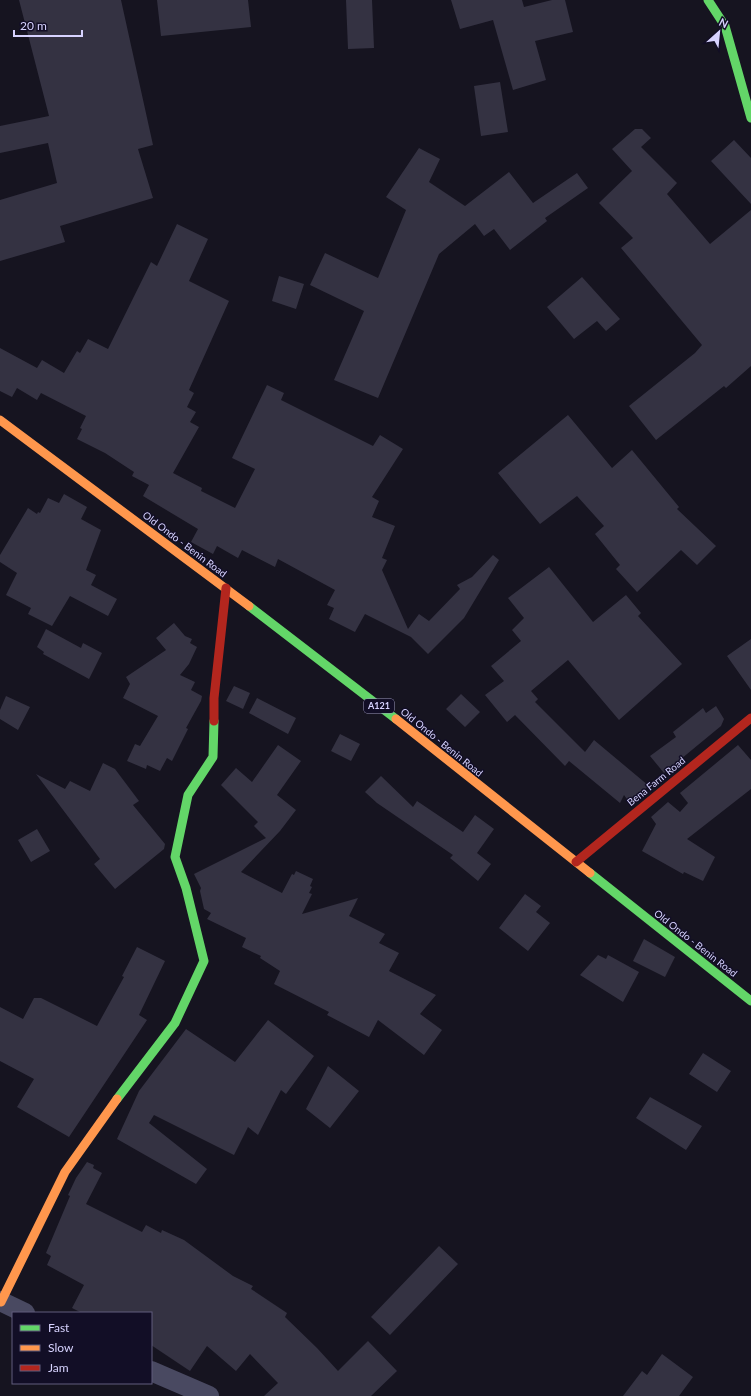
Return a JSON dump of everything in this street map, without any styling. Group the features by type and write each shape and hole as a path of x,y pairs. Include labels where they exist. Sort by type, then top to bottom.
{"street":[{"path":"708,0 724,26 751,118"},
{"name":"Old Ondo - Benin Road","path":"0,420 332,668 751,1001"},
{"path":"23,1312 1,1302 65,1172 104,1116 175,1023 204,961 186,888 175,857 188,795 213,757 214,698 220,656 226,588"},
{"name":"Bena Farm Road","path":"576,862 751,718"},
{"path":"152,1371 209,1396"}],"building":[{"path":"19,0 121,0 153,145 138,149 153,198 60,226 65,242 0,261 0,200 57,183 48,143 0,153 0,126 49,116"},
{"path":"157,0 248,0 251,27 161,36"},
{"path":"346,0 372,0 374,48 348,49"},
{"path":"451,0 522,0 524,7 552,0 565,0 573,32 535,41 546,80 513,90 493,20 460,29"},
{"path":"500,82 508,132 481,136 474,86"},
{"path":"635,129 642,129 651,138 641,147 677,183 667,194 710,244 751,210 751,366 726,388 724,386 656,440 629,406 695,353 702,345 621,248 633,238 599,203 632,171 612,149"},
{"path":"734,140 751,158 751,204 711,161"},
{"path":"419,148 440,159 429,182 465,206 509,172 533,203 577,173 588,188 545,218 547,221 510,250 494,229 484,236 475,224 439,254 378,398 334,380 364,311 310,285 325,253 378,278 406,210 386,197"},
{"path":"177,224 208,239 189,281 229,301 189,390 194,393 187,407 196,412 190,422 199,427 173,473 202,488 201,491 235,508 255,469 232,458 267,385 284,393 281,400 373,446 380,435 403,449 372,497 379,501 372,517 395,526 382,558 387,560 382,570 408,629 419,614 429,621 460,589 457,585 472,577 493,555 499,560 464,618 428,654 411,637 365,614 355,632 329,619 334,608 327,605 335,590 278,559 275,567 242,550 238,558 217,546 213,554 191,542 198,529 143,496 149,485 132,476 134,472 105,453 77,439 82,429 80,428 86,416 41,393 37,400 17,388 12,397 0,391 0,348 37,368 42,360 64,373 77,351 80,353 88,339 108,349 151,262 157,266"},
{"path":"279,276 304,284 296,309 272,301"},
{"path":"582,277 620,319 606,331 597,321 574,339 547,307"},
{"path":"568,415 612,468 632,450 679,507 677,509 716,546 697,565 681,550 637,592 616,569 620,565 595,534 604,526 577,496 540,524 498,473"},
{"path":"64,494 87,507 81,519 101,530 86,570 96,575 91,585 117,599 108,616 70,596 52,626 28,614 31,608 6,595 17,573 0,562 0,555 28,508 37,514 38,512 40,513 48,498 59,503"},
{"path":"549,567 593,622 626,595 641,613 638,616 682,664 619,720 568,660 531,691 538,699 535,702 585,752 594,740 649,786 629,802 624,795 620,803 569,761 565,766 515,715 507,722 485,695 504,681 491,666 521,641 512,630 524,618 508,598"},
{"path":"174,623 185,636 192,639 190,643 197,647 189,664 180,675 195,682 191,690 202,696 172,761 167,758 160,771 147,765 146,769 127,761 135,744 140,746 158,716 123,698 130,684 126,677 166,650 156,638"},
{"path":"46,629 81,648 83,643 102,653 89,679 43,654 44,652 37,647"},
{"path":"751,639 751,690 727,656"},
{"path":"234,686 250,693 243,709 226,701"},
{"path":"461,694 480,712 465,727 446,709"},
{"path":"6,696 30,707 18,730 0,719 0,710"},
{"path":"257,698 296,718 288,734 249,713"},
{"path":"716,706 724,719 721,726 664,773 650,756 676,737 673,732 703,708 706,713"},
{"path":"340,734 360,744 351,761 331,751"},
{"path":"278,745 301,761 277,795 296,810 280,831 241,872 282,893 292,874 294,875 296,871 313,879 310,886 312,887 309,893 312,894 302,914 358,898 349,916 385,934 379,943 399,953 389,971 436,995 420,1014 442,1030 424,1055 378,1020 369,1037 327,1015 329,1012 274,984 280,971 260,958 261,956 242,947 246,938 207,919 211,913 204,909 200,891 201,888 194,874 266,838 254,826 258,822 221,785 236,768 252,782"},
{"path":"738,745 751,760 751,789 687,839 715,857 703,881 684,872 683,874 642,851 656,824 651,817 668,802 680,812 688,803 680,793"},
{"path":"103,763 115,769 139,801 133,805 165,844 164,849 115,889 94,864 100,859 36,774 65,789 70,781 90,791"},
{"path":"381,776 413,807 417,801 463,832 475,815 494,829 477,853 491,864 478,881 450,858 453,855 377,803 365,792"},
{"path":"37,829 50,851 31,862 18,840"},
{"path":"525,894 541,906 536,912 550,923 528,951 499,928"},
{"path":"644,939 675,957 665,977 633,961"},
{"path":"137,947 165,961 139,1015 147,1020 69,1137 17,1107 34,1079 0,1061 0,1007 23,1019 34,998 41,998 97,1026 124,977 122,976"},
{"path":"598,955 606,959 608,955 639,972 623,1002 580,975"},
{"path":"268,1020 314,1056 286,1094 281,1090 258,1135 248,1127 234,1155 154,1115 149,1123 207,1169 196,1184 117,1139 139,1091 186,1029 235,1062"},
{"path":"703,1053 731,1071 717,1092 689,1074"},
{"path":"328,1066 359,1091 330,1128 306,1109"},
{"path":"650,1097 702,1126 686,1150 636,1118"},
{"path":"87,1162 94,1165 93,1168 102,1173 86,1204 142,1232 146,1225 161,1233 162,1230 184,1240 233,1276 253,1286 251,1289 287,1313 285,1317 338,1371 368,1341 397,1371 371,1396 264,1396 278,1383 250,1354 236,1371 207,1346 190,1371 152,1346 152,1312 80,1312 72,1308 84,1285 47,1265 51,1256 46,1253 76,1178"},
{"path":"439,1246 458,1264 390,1335 371,1317"},
{"path":"662,1354 693,1377 679,1396 623,1396 642,1371 647,1375"}],"traffic: fast":[{"path":"708,0 725,26 751,118"},
{"path":"249,606 396,719"},
{"path":"117,1099 175,1023 204,961 186,888 175,857 188,795 213,757 214,721"},
{"path":"590,873 751,1001"}],"traffic: slow":[{"path":"0,420 249,606"},
{"path":"396,719 590,873"},
{"path":"1,1302 65,1172 117,1099"}],"traffic: jam":[{"path":"214,721 214,698 226,588"},
{"path":"576,862 751,718"}]}
